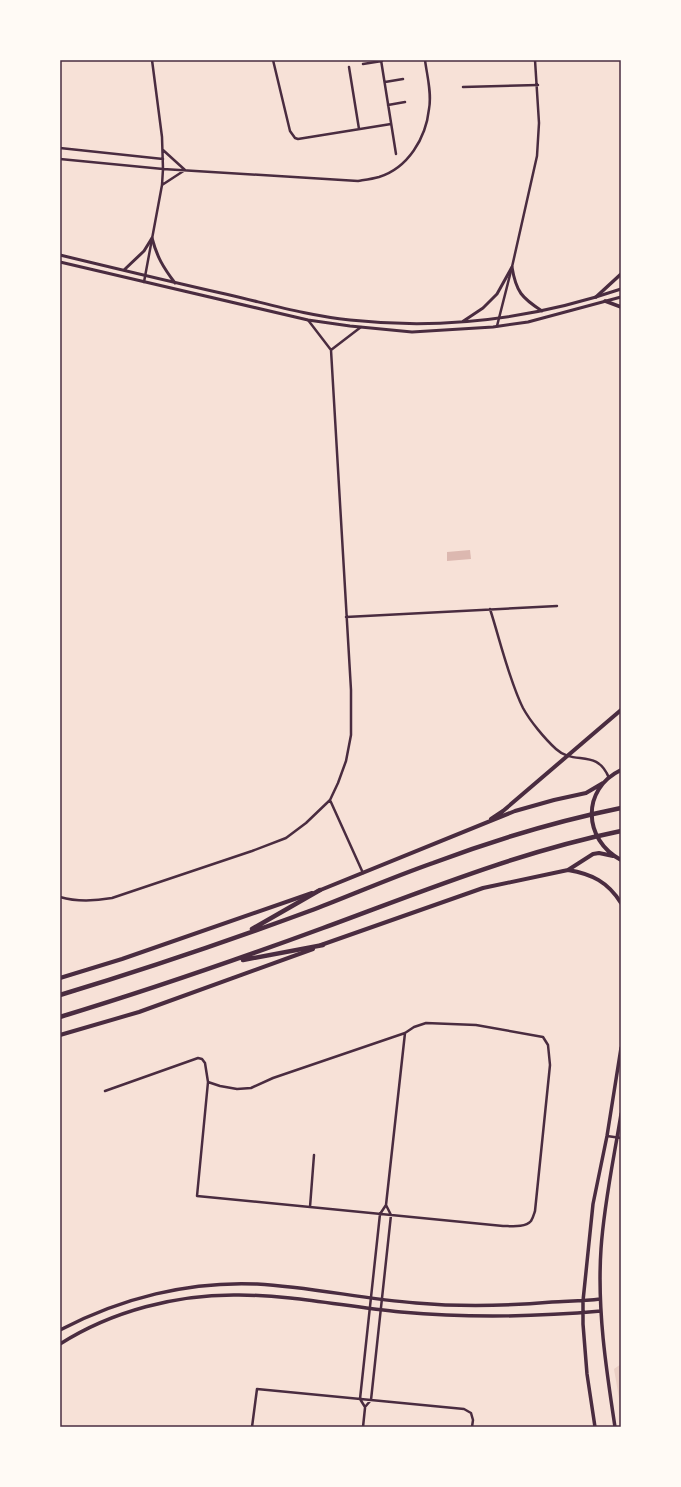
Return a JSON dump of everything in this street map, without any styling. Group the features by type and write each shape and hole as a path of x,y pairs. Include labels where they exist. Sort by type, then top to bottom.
{"highway":[{"path":"479,826 502,811 621,710"},
{"path":"60,978 122,959 320,890 538,804 586,793 621,770"},
{"path":"603,783 596,794 592,808 592,821 596,835 603,846 613,856"},
{"path":"60,995 124,976 315,909 433,862 546,826 621,808"},
{"path":"60,1017 134,995 229,962 495,865 552,847 621,831"},
{"path":"60,1035 139,1012 220,984 323,945 483,888 568,870 593,854 599,853 613,856 621,860"},
{"path":"568,870 584,873 602,882 621,903"},
{"path":"241,935 320,890"},
{"path":"229,962 323,945"}],"main road":[{"path":"596,298 621,274"},
{"path":"605,301 621,307"},
{"path":"595,1427 588,1374 582,1301 593,1204 621,1048"},
{"path":"615,1427 606,1371 600,1299 601,1250 604,1220 619,1137 621,1114"},
{"path":"60,1330 94,1313 130,1300 175,1290 206,1286 256,1284 416,1303 459,1305 512,1305 600,1299"},
{"path":"60,1344 85,1330 121,1314 190,1298 238,1295 340,1304 380,1310 483,1317 601,1311"}],"street":[{"path":"144,283 162,185 163,169 163,150 152,60"},
{"path":"273,60 290,131 294,138 298,139 391,124"},
{"path":"363,64 382,60 396,154"},
{"path":"60,159 163,169 358,181 379,178 402,164 414,152 424,134 430,109 430,94 425,60"},
{"path":"497,326 537,156 539,124 538,85 535,60"},
{"path":"349,68 359,128"},
{"path":"385,82 403,79"},
{"path":"462,87 538,85"},
{"path":"388,105 405,102"},
{"path":"60,148 163,159"},
{"path":"163,150 185,170"},
{"path":"162,185 185,170"},
{"path":"124,270 144,251 152,238"},
{"path":"152,238 156,254 175,283"},
{"path":"60,255 295,311 348,320 400,324 499,319 542,312 596,298 621,289"},
{"path":"60,262 144,283 308,320 412,332 497,326 528,322 621,297"},
{"path":"512,267 515,284 518,290 526,301 542,312"},
{"path":"461,322 483,308 497,294 512,267"},
{"path":"60,897 95,901 112,898 252,851 286,838 306,823 330,800 338,783 346,761 351,735 350,690 331,350 308,320"},
{"path":"331,350 361,327"},
{"path":"346,617 557,606"},
{"path":"490,609 523,708 555,748 568,756 592,759 605,768 609,778"},
{"path":"330,800 363,873"},
{"path":"105,1091 198,1058 202,1059 205,1063 208,1082 197,1196 464,1223 516,1226 524,1225 531,1221 535,1212 550,1065 548,1045 542,1037 476,1025 426,1023 414,1027 405,1033 273,1078 251,1088 237,1089 208,1082"},
{"path":"365,1408 360,1399 370,1298 380,1214 386,1205 405,1033"},
{"path":"606,1136 619,1137"},
{"path":"310,1207 314,1155"},
{"path":"363,1427 365,1408 371,1400 391,1215 386,1205"},
{"path":"252,1427 257,1389 464,1409 471,1413 473,1420 472,1427"}],"shaded area":[{"path":"470,550 471,559 447,561 447,552"},
{"path":"621,1364 621,1410 614,1369"}]}
